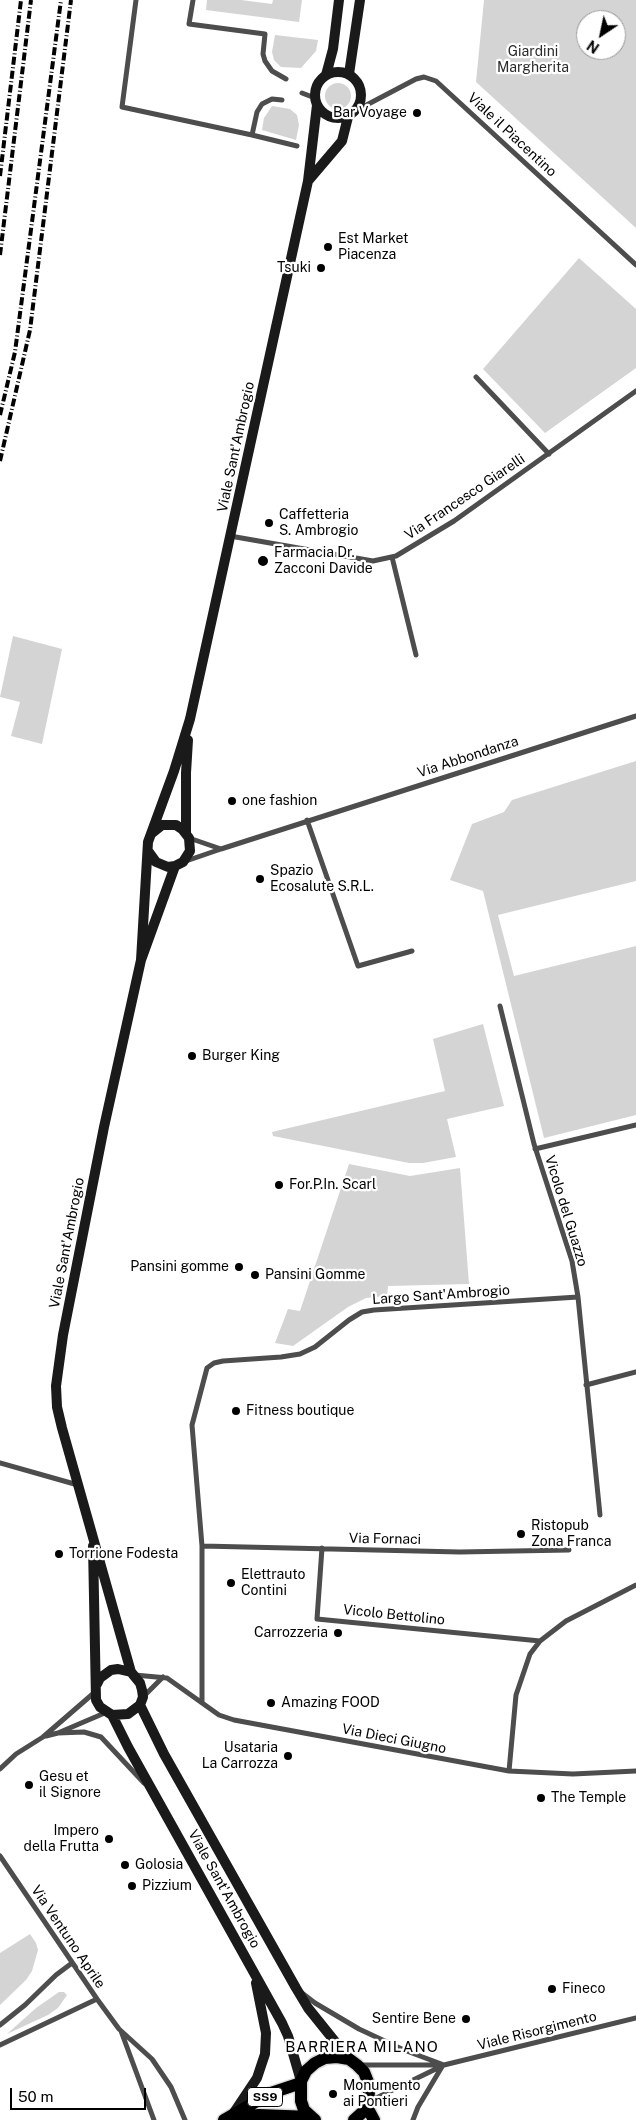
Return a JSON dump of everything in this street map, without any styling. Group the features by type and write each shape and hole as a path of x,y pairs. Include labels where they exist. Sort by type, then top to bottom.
{"main road":[{"path":"326,75 338,72 349,74 359,84 361,90 360,104 357,110 348,117 334,118 327,116 316,102 317,85 326,75 333,49 339,0"},
{"path":"349,74 360,0"},
{"name":"Viale Sant'Ambrogio","path":"316,102 308,181 190,719 174,771 148,842 141,960 104,1127 58,1361 56,1386 57,1407 133,1673 140,1683 142,1701 164,1754 308,2008 353,2062"},
{"name":"Viale Sant'Ambrogio","path":"308,181 342,141 348,117"},
{"name":"Viale Sant'Ambrogio","path":"141,960 179,864 190,851 186,773 190,719"},
{"path":"151,834 162,825 169,824 182,829 188,836"},
{"path":"148,851 156,862 161,865 179,864"},
{"name":"Viale Sant'Ambrogio","path":"92,1530 96,1700 109,1714 254,1972 288,2036 301,2082"},
{"path":"96,1688 105,1673 111,1670 118,1669 133,1673"},
{"path":"109,1714 128,1714 142,1701"},
{"path":"228,2118 257,2078 265,2054 266,2033 254,1972"},
{"path":"313,2119 300,2101 301,2082 306,2071 320,2060 337,2057 353,2062 364,2072 368,2082 370,2092 367,2104 364,2111 354,2120"},
{"name":"SS9","path":"228,2118 271,2093 301,2082"},
{"path":"367,2104 374,2120"},
{"path":"228,2118 259,2115 313,2119"}],"street":[{"path":"136,0 122,107 297,146"},
{"path":"193,0 189,24 265,34 263,54 265,61 272,71 286,79"},
{"name":"Viale il Piacentino","path":"357,110 416,79 424,77 436,81 636,265"},
{"path":"302,94 316,102"},
{"path":"252,135 257,112 262,104 272,99 282,100"},
{"name":"Via Francesco Giarelli","path":"476,376 549,454"},
{"name":"Via Francesco Giarelli","path":"230,536 373,560 392,557 454,522 636,391"},
{"path":"392,557 416,655"},
{"name":"Via Abbondanza","path":"179,864 307,820 636,716"},
{"path":"307,820 358,966 412,951"},
{"path":"188,836 221,849"},
{"name":"Vicolo del Guazzo","path":"500,1006 535,1149 572,1262 578,1297 600,1516"},
{"path":"535,1149 636,1125"},
{"name":"Largo Sant'Ambrogio","path":"202,1702 202,1546 192,1425 207,1368 214,1363 223,1361 300,1354 315,1347 362,1312 578,1297"},
{"path":"586,1385 636,1372"},
{"path":"0,1463 79,1485"},
{"name":"Via Fornaci","path":"202,1546 460,1552 568,1550"},
{"name":"Vicolo Bettolino","path":"322,1548 318,1619 540,1640"},
{"path":"509,1771 516,1695 530,1654 540,1640 566,1621 636,1585"},
{"name":"Via Dieci Giugno","path":"133,1673 167,1678 219,1715 234,1720 509,1771 573,1774 636,1771"},
{"path":"142,1701 162,1677"},
{"path":"0,1769 16,1754 44,1737 96,1688"},
{"path":"44,1737 109,1714"},
{"path":"58,1733 84,1732 101,1737 158,1800"},
{"name":"Via Ventuno Aprile","path":"0,1856 97,1999 120,2029 152,2059 171,2087 185,2120"},
{"path":"0,2025 72,1963"},
{"path":"296,1988 315,2003 359,2029 404,2050 444,2065 418,2107 413,2120"},
{"path":"0,2045 97,1999"},
{"name":"Viale Risorgimento","path":"367,2104 444,2065 636,2018"},
{"name":"Via Ventuno Aprile","path":"120,2029 154,2120"},
{"name":"Viale Risorgimento","path":"353,2062 444,2065"}],"green space":[{"path":"207,0 241,0 272,4 273,0 302,0 299,22 206,10"},
{"name":"Giardini Margherita","path":"484,0 636,0 636,228 476,82"},
{"path":"275,35 318,40 316,51 301,68 281,67 274,60 272,52"},
{"path":"338,83 347,87 351,96 347,105 338,109 329,105 325,96 329,87"},
{"path":"272,106 290,109 297,115 299,125 296,140 262,130 264,118"},
{"path":"579,258 636,309 636,368 545,433 483,369"},
{"path":"13,636 62,649 42,744 11,736 20,702 0,697"},
{"path":"636,761 636,881 498,915 514,976 636,946 636,1115 544,1138 483,891 450,880 472,824 504,812 512,800"},
{"path":"483,1024 504,1106 447,1119 456,1157 423,1163 409,1163 273,1136 272,1132 445,1091 433,1039"},
{"path":"349,1164 410,1176 460,1168 469,1284 388,1286 387,1296 366,1298 348,1307 293,1346 275,1343 288,1309 300,1311"},
{"path":"30,1934 38,1950 32,1971 26,1980 0,2005 0,1953"},
{"path":"59,1992 64,1992 67,1995 58,2008 48,2015 7,2034 36,2008"}],"railway":[{"path":"0,176 21,0"},
{"path":"0,255 31,0"},
{"path":"0,415 15,352 61,0"},
{"path":"0,461 30,330 71,0"}],"place":[{"name":"Bar Voyage","path":"417,113"},
{"name":"Est Market Piacenza","path":"328,247"},
{"name":"Tsuki","path":"321,268"},
{"name":"Caffetteria S. Ambrogio","path":"269,523"},
{"name":"Farmacia Dr. Zacconi Davide","path":"263,561"},
{"name":"one fashion","path":"232,801"},
{"name":"Spazio Ecosalute S.R.L.","path":"260,879"},
{"name":"Burger King","path":"192,1056"},
{"name":"For.P.In. Scarl","path":"279,1185"},
{"name":"Pansini gomme","path":"239,1267"},
{"name":"Pansini Gomme","path":"255,1275"},
{"name":"Fitness boutique","path":"236,1411"},
{"name":"Ristopub Zona Franca","path":"521,1534"},
{"name":"Torrione Fodesta","path":"59,1554"},
{"name":"Elettrauto Contini","path":"231,1583"},
{"name":"Carrozzeria","path":"338,1633"},
{"name":"Amazing FOOD","path":"271,1703"},
{"name":"Usataria La Carrozza","path":"288,1756"},
{"name":"Gesu et il Signore","path":"29,1785"},
{"name":"The Temple","path":"541,1798"},
{"name":"Impero della Frutta","path":"109,1839"},
{"name":"Golosia","path":"125,1865"},
{"name":"Pizzium","path":"132,1886"},
{"name":"Fineco","path":"552,1989"},
{"name":"Sentire Bene","path":"466,2019"},
{"name":"Monumento ai Pontieri","path":"333,2094"}],"district":[{"name":"BARRIERA MILANO","path":"362,2047"}]}
